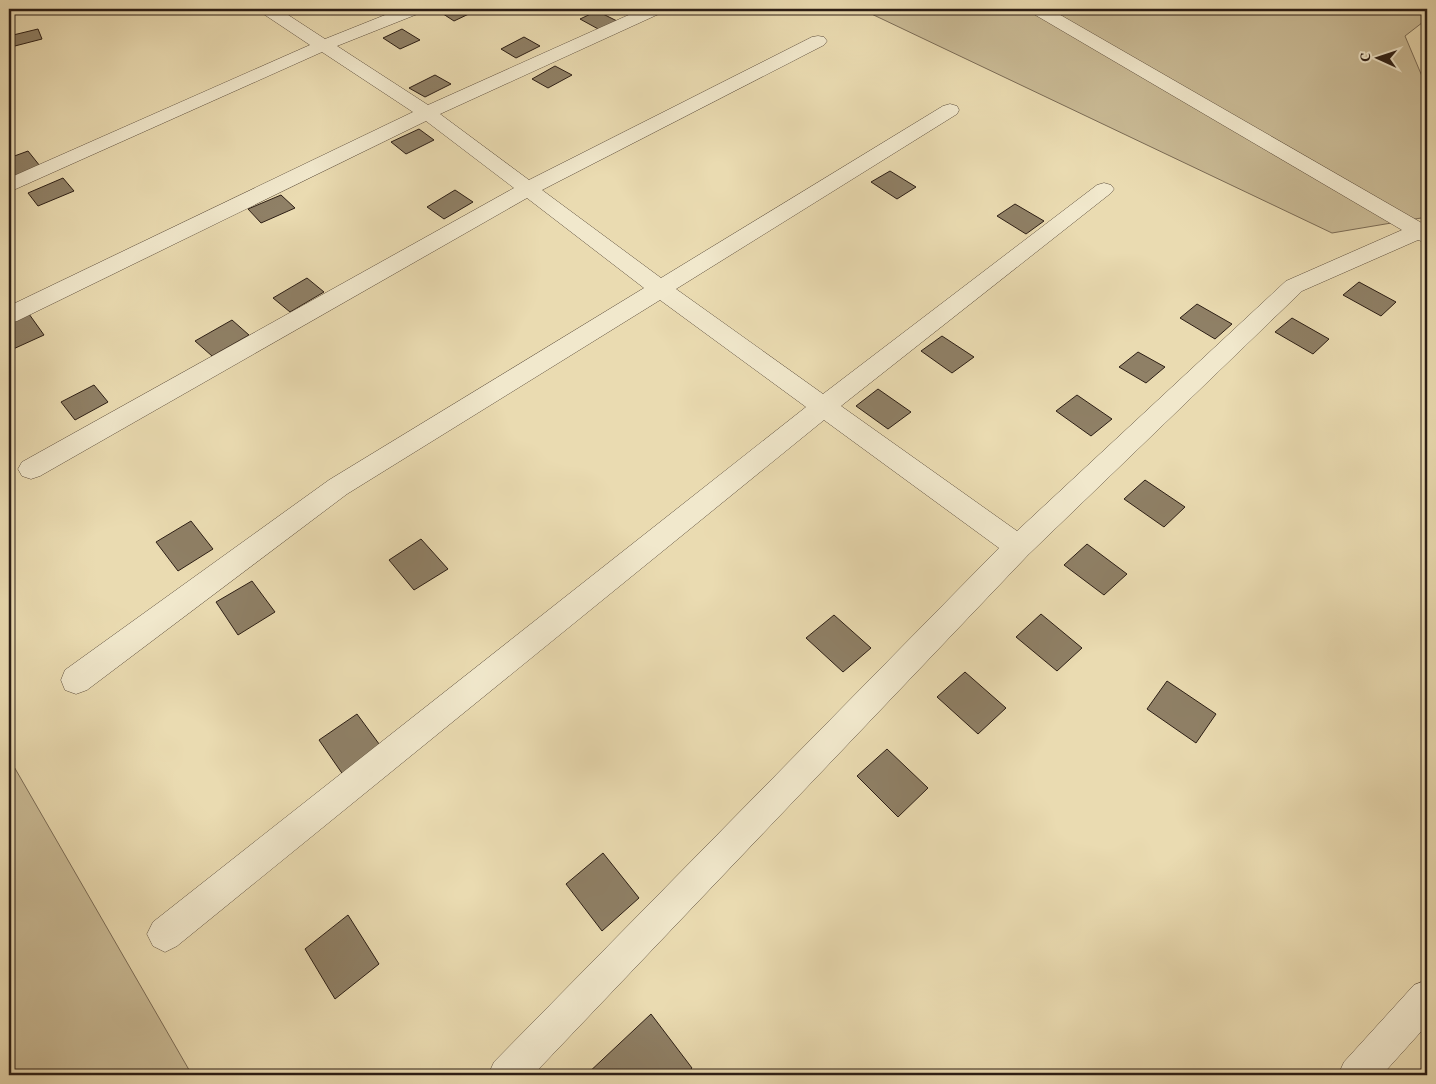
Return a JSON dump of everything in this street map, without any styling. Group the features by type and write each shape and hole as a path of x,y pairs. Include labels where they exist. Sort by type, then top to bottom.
{"street":[{"path":"268,9 427,113 659,288 1018,547"},
{"path":"9,186 322,46 414,9"},
{"path":"9,315 427,113 654,9"},
{"path":"1038,9 1423,234"},
{"path":"31,469 528,189 818,41"},
{"path":"76,680 338,487 950,110"},
{"path":"165,934 824,407 1104,189"},
{"path":"507,1075 1018,547 1294,286 1423,234"},
{"path":"1357,1075 1427,998"}],"shaded area":[{"path":"861,9 1427,9 1427,19 1405,36 1427,88 1427,217 1332,233"},
{"path":"9,758 192,1075 9,1075"}],"building":[{"path":"467,9 473,12 454,21 437,10"},
{"path":"597,11 617,21 600,30 580,19"},
{"path":"38,29 42,39 11,47 9,36"},
{"path":"402,29 420,40 400,49 383,38"},
{"path":"524,37 540,46 516,58 501,49"},
{"path":"555,66 572,75 548,88 532,79"},
{"path":"435,75 451,84 425,97 409,88"},
{"path":"419,129 434,140 406,154 391,142"},
{"path":"28,151 40,166 12,177 9,173 9,158"},
{"path":"890,171 916,187 897,199 871,182"},
{"path":"63,178 74,191 38,206 28,193"},
{"path":"455,190 473,202 444,219 427,207"},
{"path":"281,195 295,208 261,223 248,209"},
{"path":"1015,204 1044,221 1026,234 997,216"},
{"path":"307,278 324,292 290,312 273,298"},
{"path":"1359,282 1396,302 1381,316 1343,295"},
{"path":"1197,304 1232,324 1215,339 1180,318"},
{"path":"29,314 44,335 11,350 9,346 9,323"},
{"path":"1292,318 1329,339 1313,354 1275,332"},
{"path":"232,320 249,335 212,356 195,341"},
{"path":"942,336 974,357 952,373 921,351"},
{"path":"1138,352 1165,367 1146,383 1119,367"},
{"path":"94,385 108,402 75,420 61,402"},
{"path":"878,389 911,412 888,429 856,406"},
{"path":"1077,395 1112,419 1091,436 1056,411"},
{"path":"1145,480 1185,507 1164,527 1124,499"},
{"path":"191,521 213,549 178,571 156,542"},
{"path":"421,539 448,569 414,590 389,560"},
{"path":"1087,544 1127,574 1104,595 1064,565"},
{"path":"252,581 275,612 238,635 216,602"},
{"path":"1041,614 1082,648 1057,671 1016,637"},
{"path":"834,615 871,648 843,672 806,638"},
{"path":"965,672 1006,708 978,734 937,697"},
{"path":"1167,681 1216,714 1196,743 1147,709"},
{"path":"357,714 385,752 346,779 319,740"},
{"path":"887,749 928,788 898,817 857,776"},
{"path":"603,853 639,898 602,931 566,884"},
{"path":"348,915 379,964 335,999 305,949"},
{"path":"651,1014 692,1068 685,1075 586,1075"}]}
